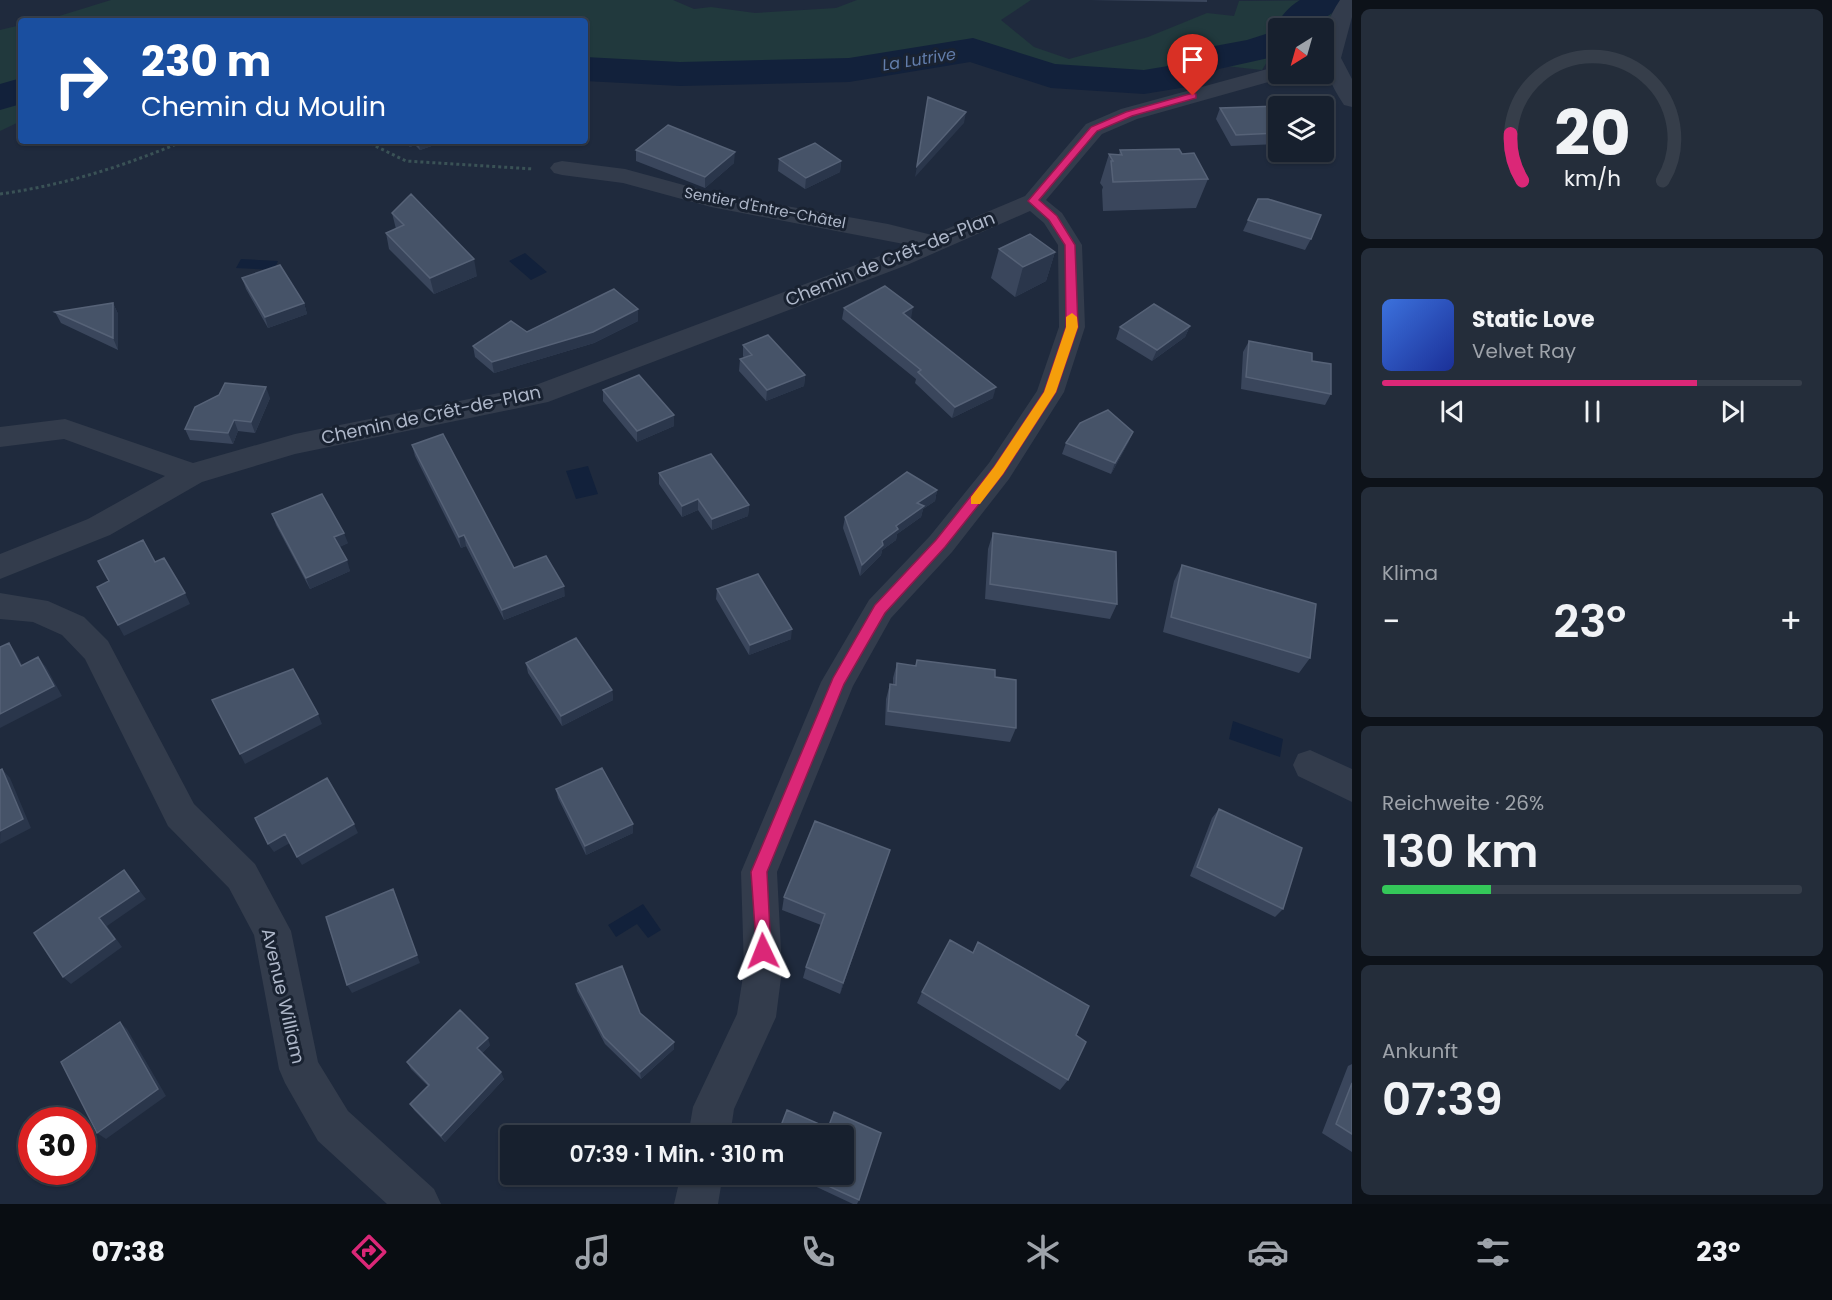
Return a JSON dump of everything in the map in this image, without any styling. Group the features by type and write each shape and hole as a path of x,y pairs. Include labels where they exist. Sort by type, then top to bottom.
{"street":[{"path":"1334,38 1344,9 1350,0"},
{"path":"1334,70 1352,100"},
{"path":"711,1125 714,1107 756,1017 763,970 759,872 838,682 880,609 940,544 999,471 1050,392 1072,327 1070,245 1053,218 1033,201 1094,129 1129,114 1268,75"},
{"name":"Sentier d'Entre-Châtel","path":"562,168 625,176 711,200 888,232 933,243"},
{"name":"Chemin de Crêt-de-Plan","path":"0,567 99,527 192,474 295,444 538,395 933,243 1033,201"},
{"path":"0,436 65,429 192,474"},
{"name":"Avenue William","path":"0,606 37,610 73,626 97,651 181,815 242,876 272,931 298,1069 333,1126 418,1204"},
{"path":"1310,765 1352,786"},
{"path":"696,1204 700,1185"}],"path":[{"path":"0,194 48,187 119,167 176,144"}],"green space":[{"path":"111,0 673,0 694,9 711,7 755,13 836,8 857,0 1031,0 1001,20 1034,47 1069,59 1148,37 1207,13 1234,16 1239,1 1337,0 1330,18 1268,18 1268,60 1262,70 1207,64 1176,88 1077,84 976,52 702,72 588,65 588,18 53,18"},
{"path":"18,26 18,122 0,131 0,30"}],"water":[{"path":"525,253 547,272 531,280 509,261"},
{"path":"241,259 278,261 274,270 236,268"},
{"path":"588,466 598,494 576,499 566,471"},
{"path":"1233,721 1283,739 1280,757 1229,739"},
{"path":"643,904 661,930 648,938 637,924 616,937 608,925"}],"building":[{"path":"928,97 966,112 917,166"},
{"path":"1268,106 1268,133 1236,135 1220,108"},
{"path":"668,125 735,152 705,177 636,150"},
{"path":"815,143 841,161 806,178 779,159"},
{"path":"1179,149 1182,154 1194,153 1208,179 1113,182 1111,161 1113,161 1109,154 1122,155 1120,150"},
{"path":"411,194 474,259 430,278 386,233 404,225 392,213"},
{"path":"1258,199 1268,199 1321,215 1311,239 1248,220"},
{"path":"1030,234 1055,252 1023,267 999,249"},
{"path":"280,265 304,303 265,317 242,278"},
{"path":"885,286 913,307 903,313 996,387 955,407 918,372 921,370 844,308"},
{"path":"614,289 638,309 593,332 492,362 473,346 511,321 527,332"},
{"path":"113,303 113,338 55,312"},
{"path":"1154,304 1190,326 1157,350 1120,327"},
{"path":"768,335 805,375 767,390 740,359 752,355 743,345"},
{"path":"1249,341 1312,353 1312,361 1331,364 1331,394 1246,377"},
{"path":"639,375 674,415 637,431 603,390"},
{"path":"225,383 266,387 251,422 234,420 228,433 185,429 195,407 219,395"},
{"path":"1108,410 1133,432 1115,463 1066,443 1080,423"},
{"path":"443,434 514,568 546,556 564,586 502,610 464,535 459,537 412,445"},
{"path":"711,454 749,505 712,519 698,499 682,506 659,473"},
{"path":"907,472 937,490 917,503 924,506 896,526 898,529 882,541 883,545 862,565 845,517"},
{"path":"322,494 344,533 334,537 347,560 306,578 272,514"},
{"path":"993,533 1116,552 1117,604 990,584"},
{"path":"143,540 155,562 164,558 185,593 118,625 97,587 109,581 98,561"},
{"path":"1182,565 1316,604 1310,658 1171,617"},
{"path":"758,574 792,629 750,645 717,589"},
{"path":"576,638 612,690 561,716 526,663"},
{"path":"9,643 21,666 38,657 54,686 0,714 0,647"},
{"path":"917,660 995,670 995,677 1016,680 1016,728 888,711 890,684 896,685 897,663 916,666"},
{"path":"293,669 318,714 240,754 212,700"},
{"path":"602,768 633,824 585,846 556,789"},
{"path":"2,769 23,819 0,831 0,770"},
{"path":"327,778 354,824 297,857 285,834 268,844 255,818"},
{"path":"1219,809 1302,848 1283,909 1197,867"},
{"path":"815,821 890,850 843,983 806,967 825,914 784,897"},
{"path":"124,870 139,891 99,918 115,939 63,977 34,933"},
{"path":"393,889 417,955 347,985 326,917"},
{"path":"950,940 973,953 978,942 1089,1006 1076,1035 1086,1042 1068,1080 922,992"},
{"path":"622,966 640,1013 674,1042 640,1072 604,1037 576,984"},
{"path":"460,1010 488,1038 477,1048 501,1072 441,1136 410,1104 429,1085 407,1062"},
{"path":"120,1022 158,1089 97,1133 96,1107 84,1107 61,1062"},
{"path":"1352,1083 1352,1134 1336,1124"},
{"path":"787,1110 821,1125 781,1125"},
{"path":"834,1112 881,1133 859,1200 826,1185 854,1185 854,1125 829,1125"}],"waterway":[{"name":"La Lutrive","path":"1301,18 1324,0"},
{"name":"La Lutrive","path":"588,69 680,74 849,70 973,50 1051,76 1144,82 1179,77 1207,59 1256,51 1268,46"},
{"name":"La Lutrive","path":"0,98 18,91"}],"slow traffic":[{"path":"975,500 999,471 1050,392 1072,327 1072,317"}],"route":[{"path":"763,951 759,872 838,682 880,609 940,544 999,471 1050,392 1072,327 1070,245 1053,218 1033,201 1094,129 1129,114 1193,96"}]}
